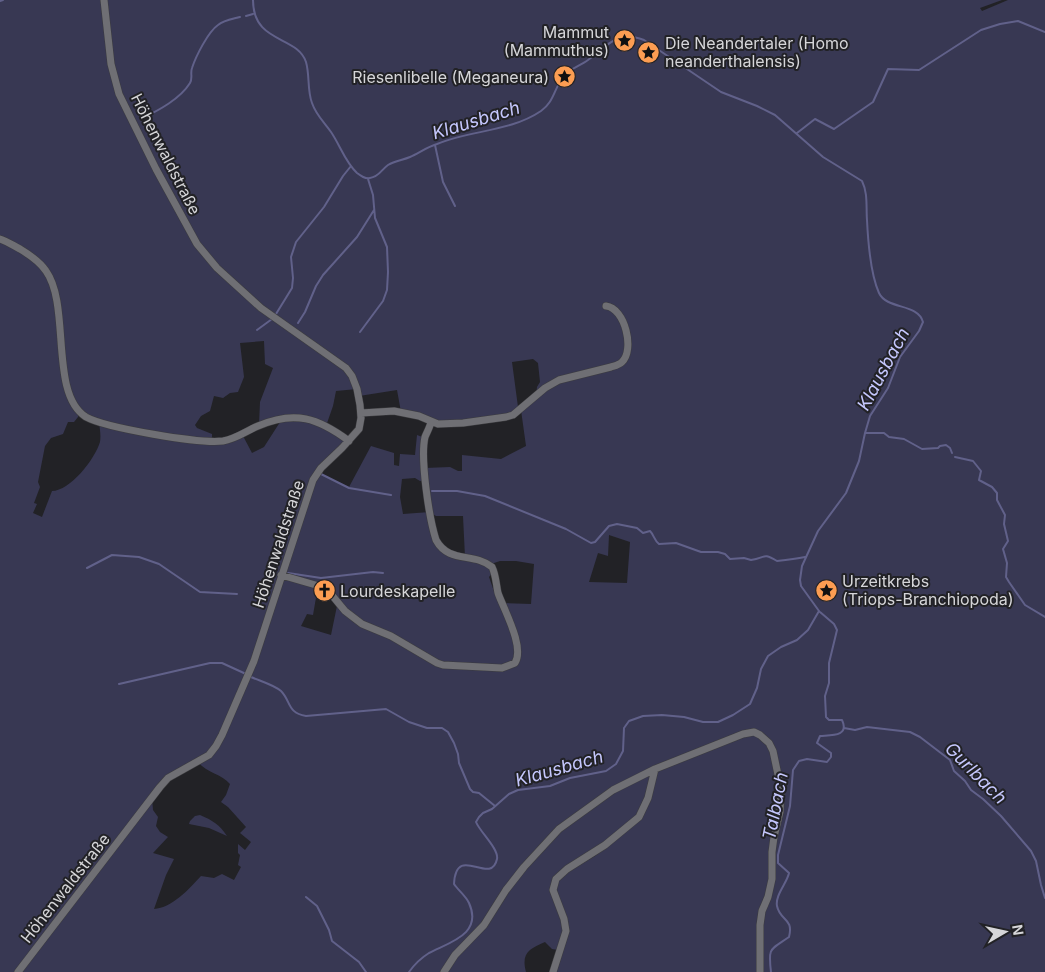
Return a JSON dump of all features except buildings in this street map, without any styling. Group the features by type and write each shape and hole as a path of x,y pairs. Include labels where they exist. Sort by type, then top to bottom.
{"street":[{"name":"Höhenwaldstraße","path":"18,972 160,787 168,778 204,758 216,746 251,668 313,480 321,468 349,441 359,428 361,413 356,385 346,368 261,308 217,268 197,244 156,169 119,94 111,64 104,0"},
{"path":"0,240 26,252 49,275 56,300 69,392 80,411 88,417 100,423 123,428 196,440 215,441 230,439 257,426 278,420 303,417 326,426 349,441"},
{"path":"361,413 391,410 420,416 438,424 463,423 513,416 545,388 559,380 611,367 621,362 626,355 625,328 616,310 606,306"},
{"path":"281,575 326,588 345,610 362,624 402,642 437,663 495,668 507,667 514,663 518,654 518,648 499,595 492,567 486,562 446,552 436,540 429,504 424,457 425,438 431,422"},
{"path":"444,972 455,955 484,925 506,890 549,838 597,800 655,769 751,732 760,735 771,746 782,801 774,837 770,888 762,911 760,925 760,972"},
{"path":"554,972 566,931 554,890 556,878 597,851 635,822 644,809 655,769"}],"shaded area":[{"path":"0,0 1002,0 980,8 982,11 1008,0 1045,0 1045,972 763,972 763,956 759,957 758,972 556,972 568,929 567,920 555,887 560,877 595,856 637,823 648,805 657,770 744,736 736,735 653,768 646,801 640,813 626,828 608,841 558,872 553,880 552,891 564,922 564,936 558,950 552,949 545,942 528,952 525,960 526,972 0,972","holes":["264,341 265,364 273,368 260,402 259,425 282,419 264,447 252,453 242,434 230,439 212,441 212,434 197,428 195,425 201,416 210,411 214,396 223,398 230,393 238,392 244,377 240,343","533,359 538,363 540,382 537,387 536,396 520,409 518,407 512,362","357,389 359,396 397,390 401,412 420,416 438,424 463,423 506,417 521,410 526,446 501,459 462,455 462,471 450,467 425,468 425,438 417,435 415,455 400,454 399,466 394,465 394,453 371,446 349,487 318,472 349,441 326,426 336,391","80,411 99,423 100,442 93,457 81,473 66,486 52,491 42,517 33,513 37,504 34,503 40,487 38,482 45,446 51,438 63,434 68,422 74,422","415,478 420,481 426,480 430,512 403,514 400,497 402,479","431,513 436,516 463,516 465,557 450,554 442,549 434,534","609,535 630,542 627,583 589,582 598,553 608,556","500,561 534,564 531,604 503,603 497,600 489,577 494,571 491,564","318,586 328,589 338,601 331,635 301,626 307,614 313,615","198,762 227,781 230,784 221,802 246,827 240,833 251,842 245,850 238,844 238,853 240,855 238,865 241,867 234,880 222,874 214,878 201,876 174,902 154,909 174,859 153,853 168,837 160,832 156,826 158,817 153,810 152,798 168,778"]},
{"path":"200,815 215,823 227,836 209,828 189,824 195,816"}],"waterway":[{"name":"Klausbach","path":"253,0 255,14 267,32 301,53 306,62 310,98 316,111 353,169 366,178 376,176 393,162 410,157 433,145 450,139 503,127 529,118 549,104 565,74 588,60 608,44 626,37 644,40 721,92 775,115 823,157 862,181 866,195 870,257 873,276 879,293 889,302 915,312 923,322 919,331 900,357 888,388 870,416 859,461 846,493 818,531 802,566 801,586 819,611 808,630 797,640 781,647 768,656 761,669 757,688 750,704 718,722 703,722 684,717 662,715 643,716 629,721 624,728 623,751 616,764 606,771 570,778 550,786 518,790 509,794 492,809 483,813 476,822 495,850 497,859 494,866 488,869 467,865 461,866 456,872 454,884 469,903 472,922 462,936 426,955 409,972"},
{"path":"246,16 253,14"},
{"path":"143,118 169,104 186,89 191,81 191,70 196,57 214,28 223,22 240,17"},
{"path":"797,133 815,119 834,129 873,102 888,69 919,70 981,30 1018,21 1045,32"},
{"path":"435,145 443,182 455,206"},
{"path":"276,314 292,288 291,257 296,242 324,207 351,166"},
{"path":"360,332 383,301 387,290 388,272 387,247 375,218 373,195 368,179"},
{"path":"298,323 323,275 357,237 374,210"},
{"path":"257,330 272,319"},
{"path":"865,433 884,433 889,437 904,439 922,449 938,448 946,445 952,453"},
{"path":"955,457 973,461 981,471 979,480 992,487 997,493 997,500 1005,515 1004,524 1008,541 1003,549 1007,563 1006,577 1025,605 1045,617"},
{"path":"321,474 349,488 391,495"},
{"path":"432,491 457,491 485,496 566,529 591,543 595,542 609,526 617,524 637,528 643,533 650,531 659,544 676,543 701,552 725,554 730,559 744,558 751,560 766,556 777,561 805,557"},
{"path":"87,568 112,555 139,557 159,564 200,592 237,594"},
{"path":"288,573 321,578 373,572 383,573"},
{"name":"Talbach","path":"771,972 770,953 774,947 789,937 790,931 790,926 779,911 777,902 779,893 789,873 778,863 778,855 790,806 793,770 799,761 807,759 827,762 831,757 831,753 817,743 820,736 838,734 843,730 844,726 842,720 829,720 826,717 825,696 829,683 829,663 837,630 834,624 820,612"},
{"path":"119,684 210,663 222,663 246,674"},
{"path":"251,677 281,691 292,709 306,716 386,709 409,722 427,728 442,728 448,732 454,743 459,763 470,789 473,792 479,793 495,806"},
{"name":"Gurlbach","path":"844,728 855,730 867,727 910,732 920,737 950,760 954,771 965,781 971,790 1001,816 1031,851 1036,861 1045,898"},
{"path":"306,897 317,906 329,930 332,941 359,962 366,972"}],"place":[{"name":"Mammut (Mammuthus)","path":"625,41"},
{"name":"Die Neandertaler (Homo neanderthalensis)","path":"649,52"},
{"name":"Riesenlibelle (Meganeura)","path":"565,77"},
{"name":"Urzeitkrebs (Triops-Branchiopoda)","path":"826,590"},
{"name":"Lourdeskapelle","path":"324,591"}]}
